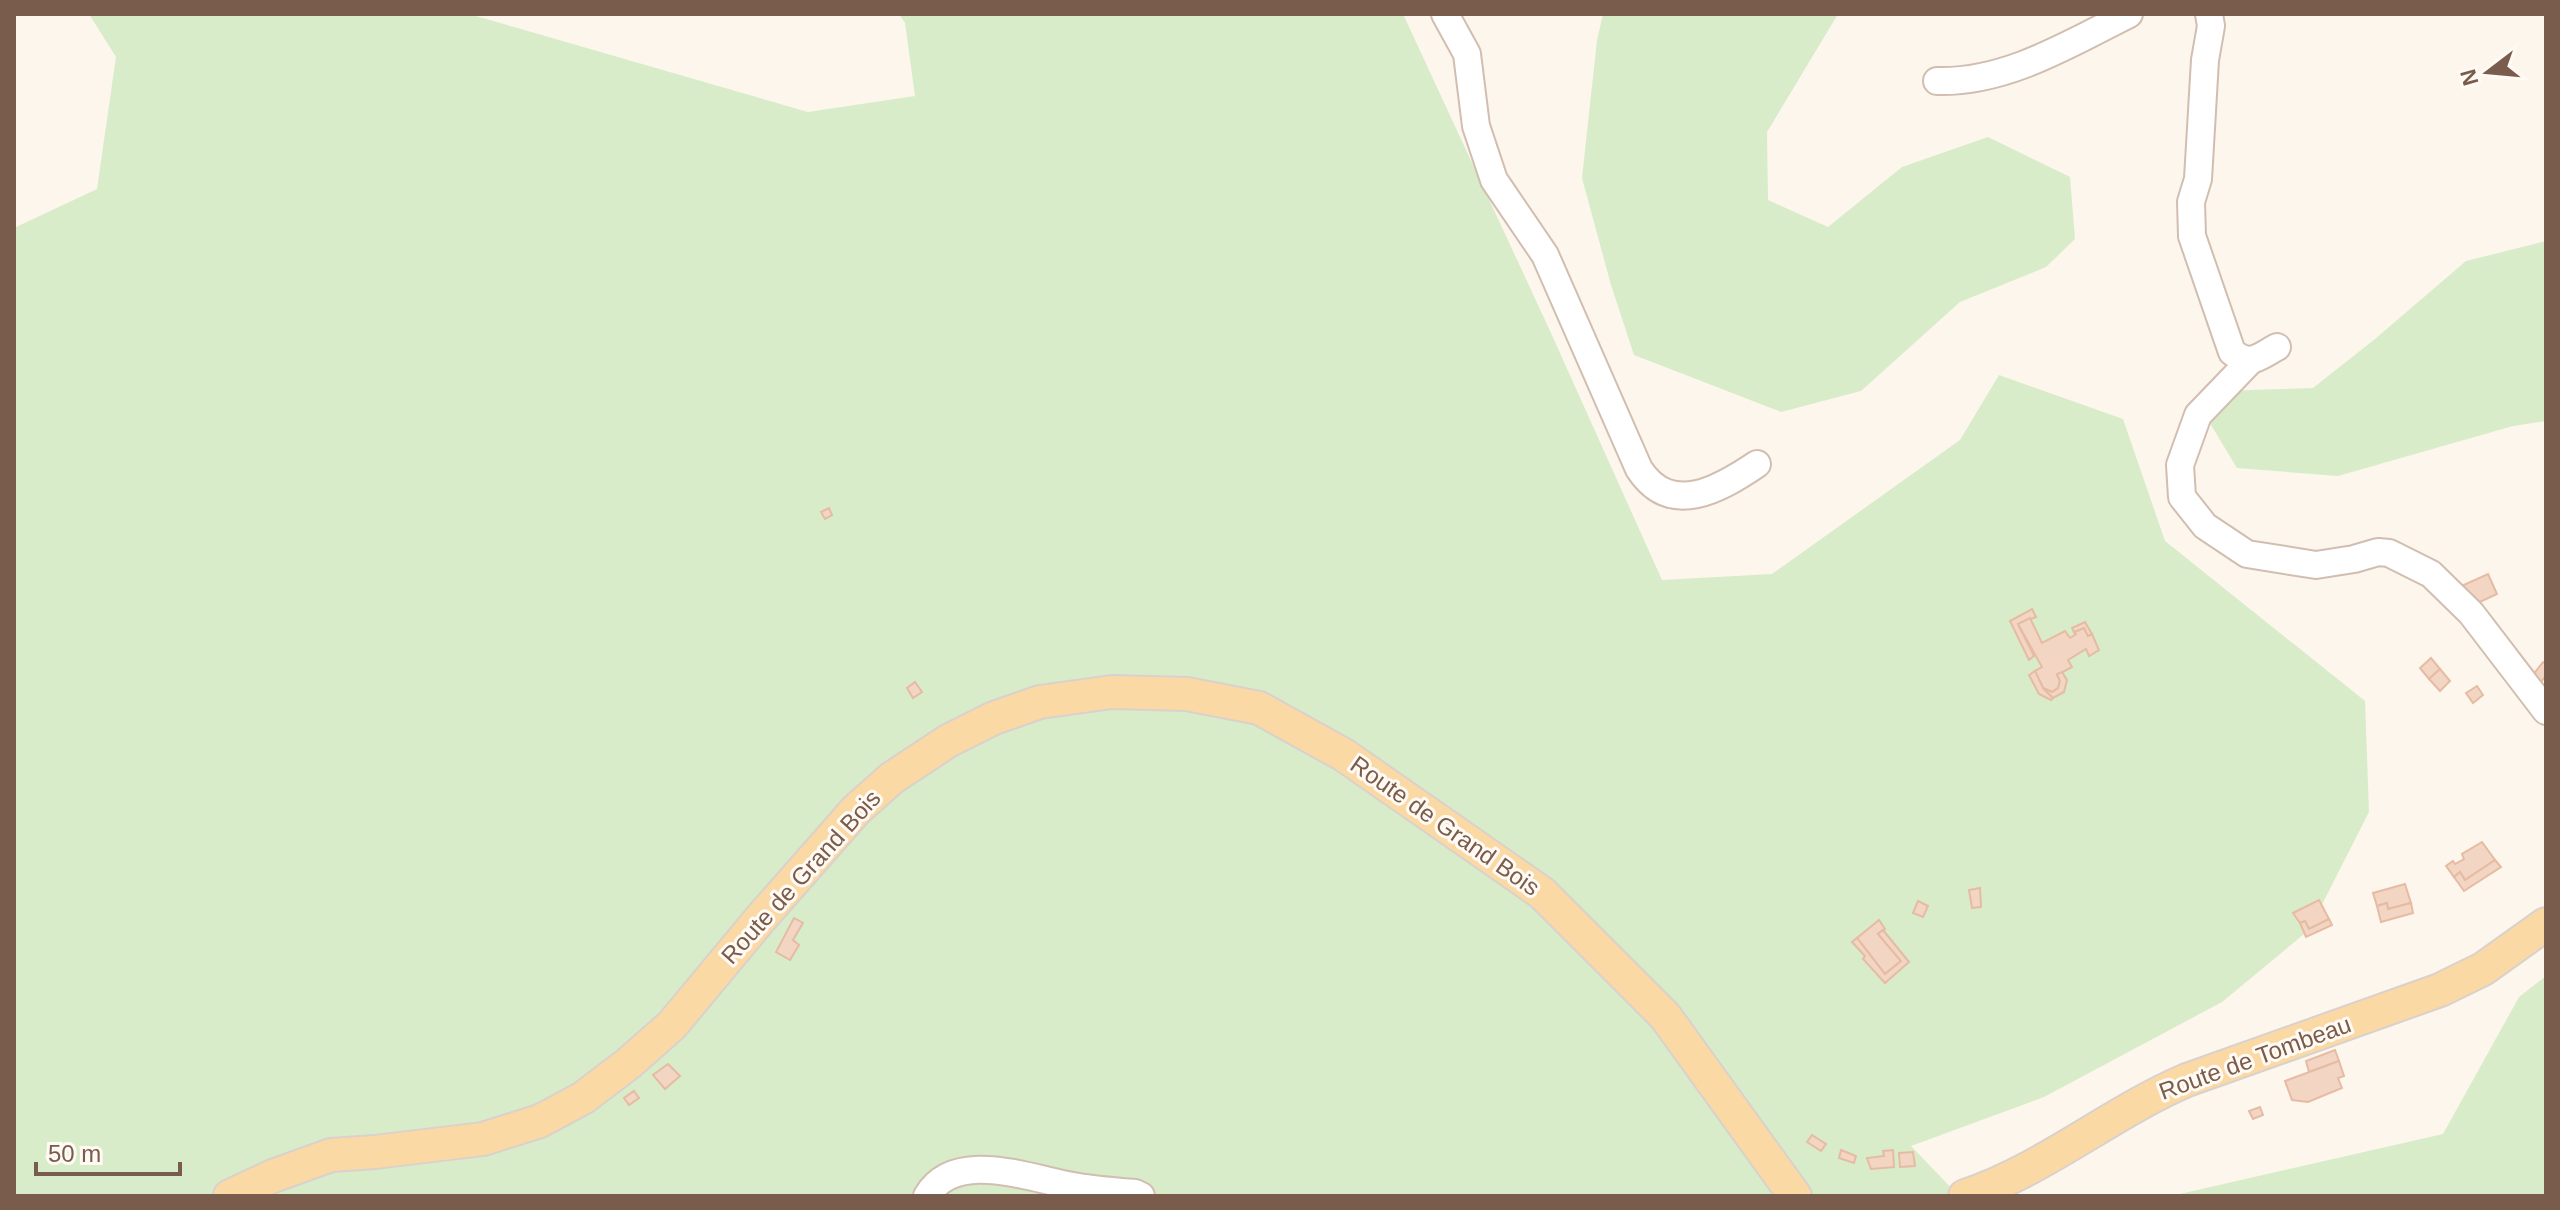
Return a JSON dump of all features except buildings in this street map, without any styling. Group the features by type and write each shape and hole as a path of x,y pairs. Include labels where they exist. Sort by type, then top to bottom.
{"main road":[{"name":"Route de Grand Bois","path":"230,1196 331,1155 483,1139 540,1121 583,1098 672,1025 856,810 892,778 948,741 994,718 1040,702 1112,692 1187,694 1259,708 1344,755 1542,893 1665,1016 1795,1196"},
{"name":"Route de Tombeau","path":"1965,1196 1997,1185 2158,1092 2440,990 2483,969 2546,924"}],"street":[{"path":"1445,14 1467,54 1476,126 1494,180 1545,255 1639,469 1648,483 1670,495 1708,493 1757,464"},
{"path":"1937,81 1964,82 1993,75 2057,50 2129,14"},
{"path":"2209,14 2211,26 2205,60 2198,179 2191,202 2192,236 2232,352 2242,360 2250,361"},
{"path":"2277,347 2250,361 2198,415 2180,465 2182,497 2205,526 2247,554 2316,565 2378,552 2389,553 2431,574 2471,613 2546,711"},
{"path":"927,1196 931,1189 950,1176 992,1168 1074,1186 1141,1196"}],"green space":[{"path":"89,14 469,14 808,112 915,96 905,23 899,14 1403,14 1662,580 1772,574 1960,440 1999,375 2123,419 2165,541 2365,701 2369,812 2309,930 2222,1002 2044,1097 1911,1146 1959,1196 14,1196 14,228 97,189 116,57"},
{"path":"1603,14 1838,14 1767,132 1768,200 1828,227 1902,167 1988,137 2070,177 2075,239 2046,267 1960,302 1861,391 1781,412 1634,355 1582,178 1597,40"},
{"path":"2546,241 2546,421 2513,426 2338,476 2237,468 2208,420 2221,391 2313,388 2466,261"},
{"path":"2546,976 2546,1196 2171,1196 2443,1134 2519,997"}]}
